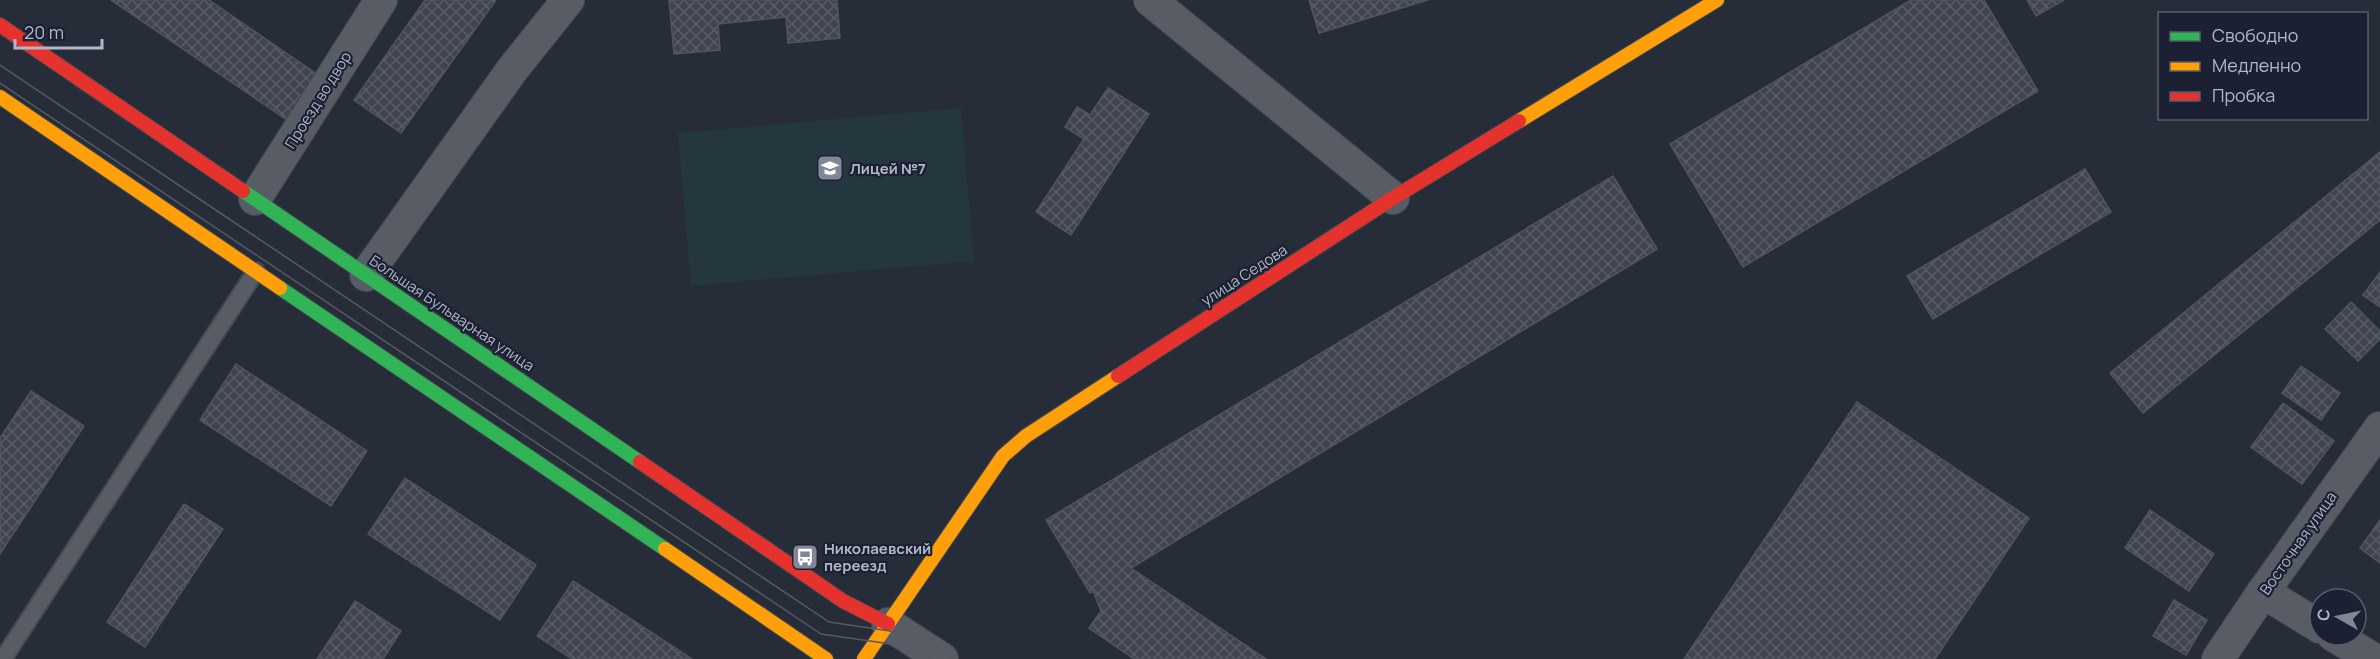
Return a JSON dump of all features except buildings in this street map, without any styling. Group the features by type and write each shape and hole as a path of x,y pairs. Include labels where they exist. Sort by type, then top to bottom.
{"main road":[{"name":"улица Седова","path":"864,659 1003,456 1026,436 1393,198 1717,0"},
{"name":"Большая Бульварная улица","path":"0,26 843,601 888,624"},
{"path":"0,97 826,659"}],"street":[{"name":"Проезд во двор","path":"255,199 381,0"},
{"path":"366,275 512,70 568,0"},
{"path":"1150,0 1393,198"},
{"name":"Восточная улица","path":"2218,659 2380,428"},
{"path":"2263,592 2308,620"},
{"path":"888,624 942,659"},
{"path":"2353,647 2373,659"}],"lane":[{"path":"3,659 256,271"}],"shaded area":[{"path":"961,108 974,261 691,286 678,133"}],"tram line":[{"path":"0,65 829,622 917,635 953,659"},
{"path":"0,83 821,634 912,647 931,659"}],"traffic: fast":[{"path":"243,191 640,462"},
{"path":"280,288 665,549"}],"traffic: slow":[{"path":"1519,121 1717,0"},
{"path":"0,97 280,288"},
{"path":"864,659 1003,456 1026,436 1118,376"},
{"path":"665,549 826,659"}],"traffic: jam":[{"path":"0,25 243,191"},
{"path":"1118,376 1393,198 1519,121"},
{"path":"640,462 843,601 888,624"}],"place":[{"name":"Лицей №7","path":"830,168"},
{"name":"Николаевский переезд","path":"805,557"}]}
